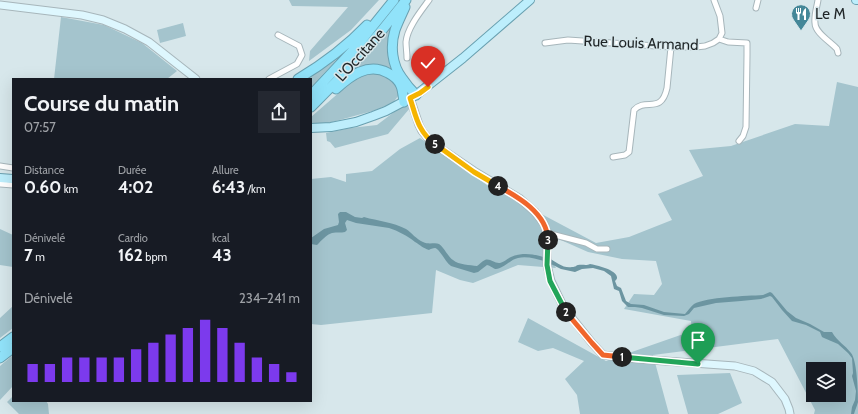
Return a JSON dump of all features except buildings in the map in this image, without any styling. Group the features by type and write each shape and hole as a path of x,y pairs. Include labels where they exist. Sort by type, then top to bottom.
{"highway":[{"path":"407,0 395,29 392,51 400,77 410,98"},
{"name":"L'Occitane","path":"312,102 375,39 407,0"},
{"path":"300,78 346,45 381,10 392,3"},
{"name":"L'Occitane","path":"312,102 392,3"},
{"path":"312,102 325,98 355,74 372,69 382,70 393,76 398,81 403,92 410,98"},
{"path":"0,347 12,338"},
{"path":"0,358 12,349"}],"main road":[{"path":"312,128 331,128 356,122 374,116 410,98 463,58 530,0"},
{"path":"0,178 12,179"}],"street":[{"path":"407,58 406,42 408,35 419,13 429,0"},
{"name":"Rue Louis Armand","path":"544,43 568,40 671,47 705,46 719,39 722,32 720,16 714,0"},
{"path":"756,8 758,0"},
{"path":"818,0 814,23 818,32 837,49 838,53"},
{"path":"0,5 82,15 103,20 125,29 149,42 195,78"},
{"path":"272,78 297,64 302,55 299,46 278,35"},
{"path":"719,39 728,42 747,43 746,127 743,136 739,141"},
{"path":"613,157 625,155 629,152 634,110 637,106 657,104 663,100 667,88 671,47"},
{"path":"410,98 419,125 431,142 474,172 519,198 535,212 544,224 547,233 547,265 550,281 564,308 603,355 735,366 754,371 772,382 786,399 790,414"},
{"path":"0,166 12,168"},
{"path":"0,184 12,185"},
{"path":"547,233 586,243 598,249 607,249"}],"shaded area":[{"path":"289,0 379,0 351,30 309,61 310,51 348,7 292,6"},
{"path":"61,17 104,25 142,43 177,71 168,78 54,78"},
{"path":"396,21 397,75 384,67 350,73"},
{"path":"183,23 186,36 160,43 157,30"},
{"path":"351,44 312,86 312,78 309,78"},
{"path":"374,71 391,77 400,89 398,96 393,103 376,110 325,124 312,124 312,116 357,77"},
{"path":"837,82 858,87 858,414 814,414 815,410 811,402 846,402 846,362 806,362 806,393 778,339 653,355 669,414 580,414 577,395 565,379 584,361 553,348 538,351 518,342 528,318 606,361 692,331 691,321 624,309 634,294 654,295 662,284 656,261 622,259 588,252 554,237 545,241 545,252 556,268 518,265 473,283 460,280 436,270 432,313 321,325 312,324 312,179 331,177 346,182 346,174 372,171 400,149 420,138 487,185 596,243 629,237 672,220 658,194 703,176 689,150 731,146 795,124 829,126"},
{"path":"406,103 410,108 388,134 335,148 330,142 327,141 326,133 350,128 377,125"},
{"path":"340,212 346,212 355,217 364,217 391,223 406,229 423,242 439,244 443,247 451,259 461,264 477,266 485,260 500,263 515,255 524,254 546,258 544,261 521,257 512,260 498,269 487,265 478,272 474,273 451,266 437,249 435,248 429,250 389,228 356,223 347,220 345,223 347,230 345,232 330,234 317,245 312,244 312,237 324,229 338,225 338,214"},
{"path":"0,229 12,235 12,267 0,265"},
{"path":"549,258 566,267 590,264 610,270 616,275 617,278 615,281 617,286 621,288 626,301 631,304 644,305 664,312 685,314 694,304 708,300 737,296 763,295 770,292 772,293 787,311 796,318 824,332 832,332 851,353 855,362 858,391 858,402 854,414 851,414 856,391 852,376 852,358 838,344 822,337 820,332 806,325 792,321 772,297 770,296 761,299 716,303 694,308 689,314 684,316 664,315 642,308 628,307 622,301 619,291 614,289 611,276 604,271 593,268 582,269 575,272 561,269 549,263"},
{"path":"12,307 12,329 0,338 0,318"},
{"path":"12,356 12,387 0,400 0,366"},
{"path":"730,373 742,403 718,414 688,414 677,375"},
{"path":"12,397 12,402 47,402 49,414 19,414 7,402"}],"place":[{"name":"Le M","path":"801,31"}],"route":[{"path":"428,87 410,98 422,131 431,142 474,172 519,198 535,212 544,224 548,237 547,265 550,281 564,308 603,355 698,364"}]}
